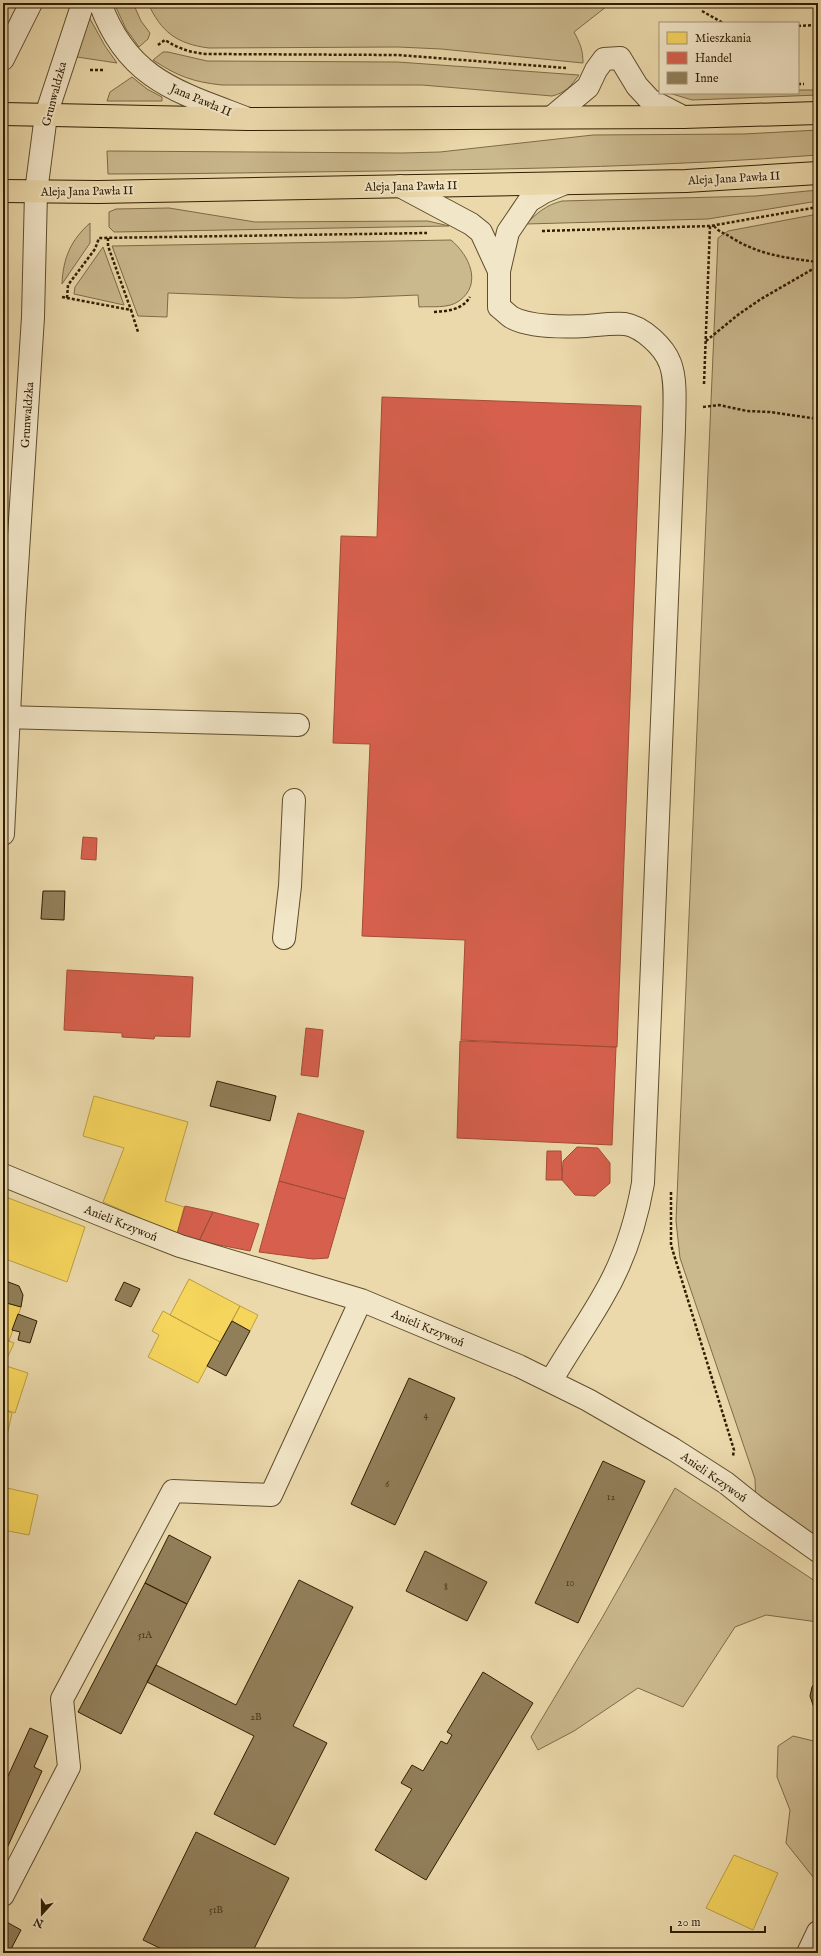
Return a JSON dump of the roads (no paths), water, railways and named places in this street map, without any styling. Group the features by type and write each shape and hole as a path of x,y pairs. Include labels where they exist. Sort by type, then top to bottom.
{"main road":[{"path":"3,114 248,119 683,117 818,113"},
{"name":"Aleja Jana Pawła II","path":"3,191 36,192 563,184 686,181 818,173"}],"street":[{"path":"3,59 31,3"},
{"name":"Grunwaldzka","path":"3,834 6,717 33,317 36,192 46,114 83,3"},
{"name":"Jana Pawła II","path":"100,3 116,38 135,62 155,78 172,89 248,119"},
{"path":"552,117 588,87 596,70 604,59 620,58 637,86 650,100 683,117"},
{"path":"551,1382 566,1355 603,1297 626,1247 636,1219 643,1183 673,453 674,382 671,363 663,350 639,330 627,325 556,325 531,322 511,317 499,307 499,271 508,232 529,201 544,192 563,184"},
{"path":"400,186 471,224 481,232 499,271"},
{"path":"6,717 298,725"},
{"path":"284,938 290,886 294,800"},
{"name":"Anieli Krzywoń","path":"3,1175 180,1246 361,1300 551,1382 595,1403 673,1449 726,1483 818,1551"},
{"path":"3,1896 69,1767 62,1699 173,1491 271,1494 361,1300"},
{"path":"808,1953 818,1932"}]}
